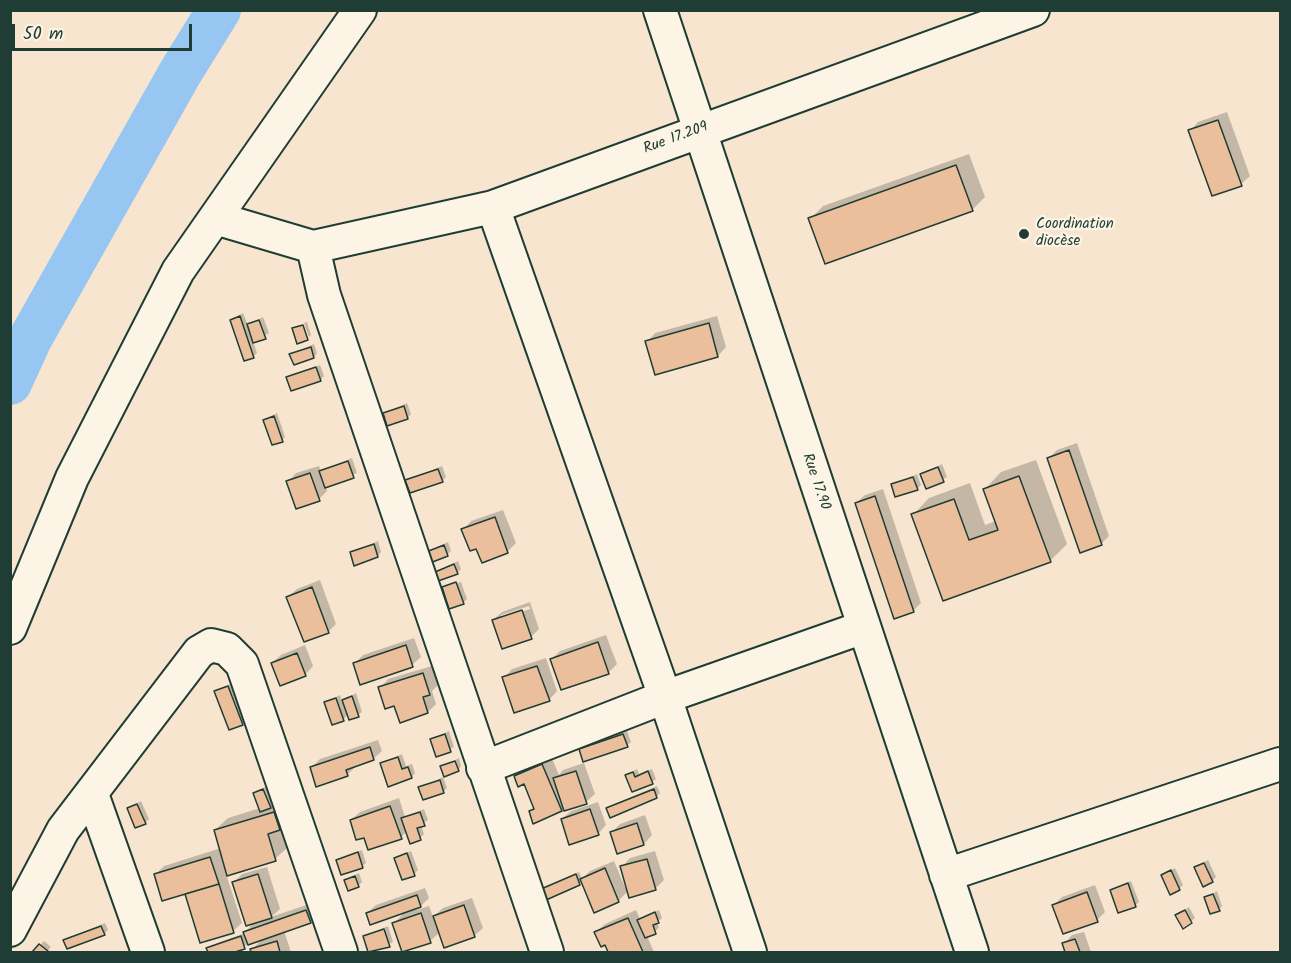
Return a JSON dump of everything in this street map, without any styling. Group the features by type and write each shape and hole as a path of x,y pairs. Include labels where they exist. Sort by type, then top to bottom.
{"street":[{"path":"10,628 72,478 178,271 360,10"},
{"name":"Rue 17.90","path":"660,10 697,131 972,952"},
{"name":"Rue 17.209","path":"314,247 493,207 1033,10"},
{"path":"493,207 665,697 750,952"},
{"path":"214,218 314,247 324,295 483,768 539,950"},
{"path":"483,768 665,697 864,627"},
{"path":"10,930 63,830 199,652 211,645 227,649 242,664 341,952"},
{"path":"946,875 1281,765"},
{"path":"92,794 148,952"}],"building":[{"path":"1218,120 1242,186 1212,196 1188,130"},
{"path":"956,165 973,211 825,264 808,218"},
{"path":"240,316 254,358 244,361 230,320"},
{"path":"259,320 266,339 253,343 247,324"},
{"path":"709,323 718,357 655,375 645,341"},
{"path":"303,325 308,340 297,344 292,328"},
{"path":"311,347 314,358 294,365 289,354"},
{"path":"316,367 321,381 291,391 286,377"},
{"path":"404,406 408,419 387,426 383,413"},
{"path":"274,416 283,442 272,445 263,420"},
{"path":"1069,450 1102,545 1080,553 1047,458"},
{"path":"348,461 354,478 325,488 319,471"},
{"path":"938,467 944,482 926,489 920,474"},
{"path":"438,469 443,482 410,493 405,480"},
{"path":"310,473 320,501 296,509 286,481"},
{"path":"1019,476 1051,562 943,601 911,514 954,499 969,540 998,530 983,489"},
{"path":"913,477 918,490 895,497 891,484"},
{"path":"875,496 914,612 894,619 855,503"},
{"path":"495,517 508,553 482,563 476,549 470,551 461,529"},
{"path":"374,544 378,557 354,566 350,552"},
{"path":"444,545 448,556 430,563 426,552"},
{"path":"454,564 458,574 438,581 435,572"},
{"path":"456,582 464,604 449,609 442,587"},
{"path":"312,587 329,633 304,642 286,597"},
{"path":"522,610 532,639 502,649 492,620"},
{"path":"598,642 609,674 561,690 550,659"},
{"path":"406,645 413,667 360,685 353,663"},
{"path":"297,653 306,676 280,686 271,663"},
{"path":"537,666 550,701 514,713 502,677"},
{"path":"423,673 430,695 423,697 428,713 400,723 394,706 385,709 378,687"},
{"path":"228,686 243,725 229,730 214,691"},
{"path":"352,696 359,717 349,720 342,700"},
{"path":"336,698 344,721 332,725 324,702"},
{"path":"445,734 451,752 436,757 430,739"},
{"path":"623,734 628,747 583,762 579,749"},
{"path":"370,747 374,760 346,770 348,776 316,787 310,767"},
{"path":"398,757 402,769 408,767 412,778 388,787 380,763"},
{"path":"455,761 459,771 444,777 440,766"},
{"path":"542,764 562,811 533,824 529,811 534,809 524,784 518,787 514,776"},
{"path":"576,771 587,804 564,811 553,778"},
{"path":"648,771 653,784 632,792 625,775 633,772 635,777"},
{"path":"440,780 444,793 423,800 418,787"},
{"path":"263,789 271,808 260,812 253,793"},
{"path":"654,789 657,798 610,818 606,808"},
{"path":"137,804 146,824 135,828 127,808"},
{"path":"390,806 402,839 368,850 364,838 356,840 350,820"},
{"path":"590,809 599,835 569,845 561,819"},
{"path":"274,812 280,830 268,834 276,861 227,876 214,830"},
{"path":"420,812 425,826 417,828 421,840 410,844 401,818"},
{"path":"637,823 644,845 617,854 610,832"},
{"path":"358,852 363,868 341,875 336,860"},
{"path":"407,853 415,876 402,880 394,858"},
{"path":"210,857 219,884 162,901 154,874"},
{"path":"647,859 656,890 629,898 620,866"},
{"path":"1204,863 1213,882 1203,887 1194,867"},
{"path":"605,868 619,902 594,913 580,879"},
{"path":"1171,870 1180,890 1170,895 1161,875"},
{"path":"258,874 272,918 246,926 232,882"},
{"path":"576,874 580,885 546,900 541,889"},
{"path":"355,876 359,887 348,891 344,880"},
{"path":"1128,883 1136,907 1118,913 1110,890"},
{"path":"219,884 234,933 200,943 185,894"},
{"path":"1087,892 1098,922 1063,934 1052,905"},
{"path":"1213,894 1220,911 1210,914 1204,897"},
{"path":"417,895 421,907 370,925 366,913"},
{"path":"464,905 475,937 444,948 433,916"},
{"path":"306,910 311,923 248,945 243,932"},
{"path":"1185,910 1192,923 1183,929 1175,915"},
{"path":"655,912 659,923 653,925 656,934 645,938 637,920"},
{"path":"421,913 431,943 402,952 392,923"},
{"path":"628,918 643,952 608,952 605,945 601,947 594,932"},
{"path":"101,926 105,935 67,949 63,940"},
{"path":"384,929 390,947 368,952 363,936"},
{"path":"241,936 245,949 235,952 208,952 206,948"},
{"path":"1075,939 1080,952 1065,952 1062,943"},
{"path":"277,941 280,952 251,952 250,949"},
{"path":"39,944 48,951 32,952"}],"waterway":[{"path":"10,383 30,339 180,73 219,10"}],"place":[{"name":"Coordination diocèse","path":"1024,234"}]}
